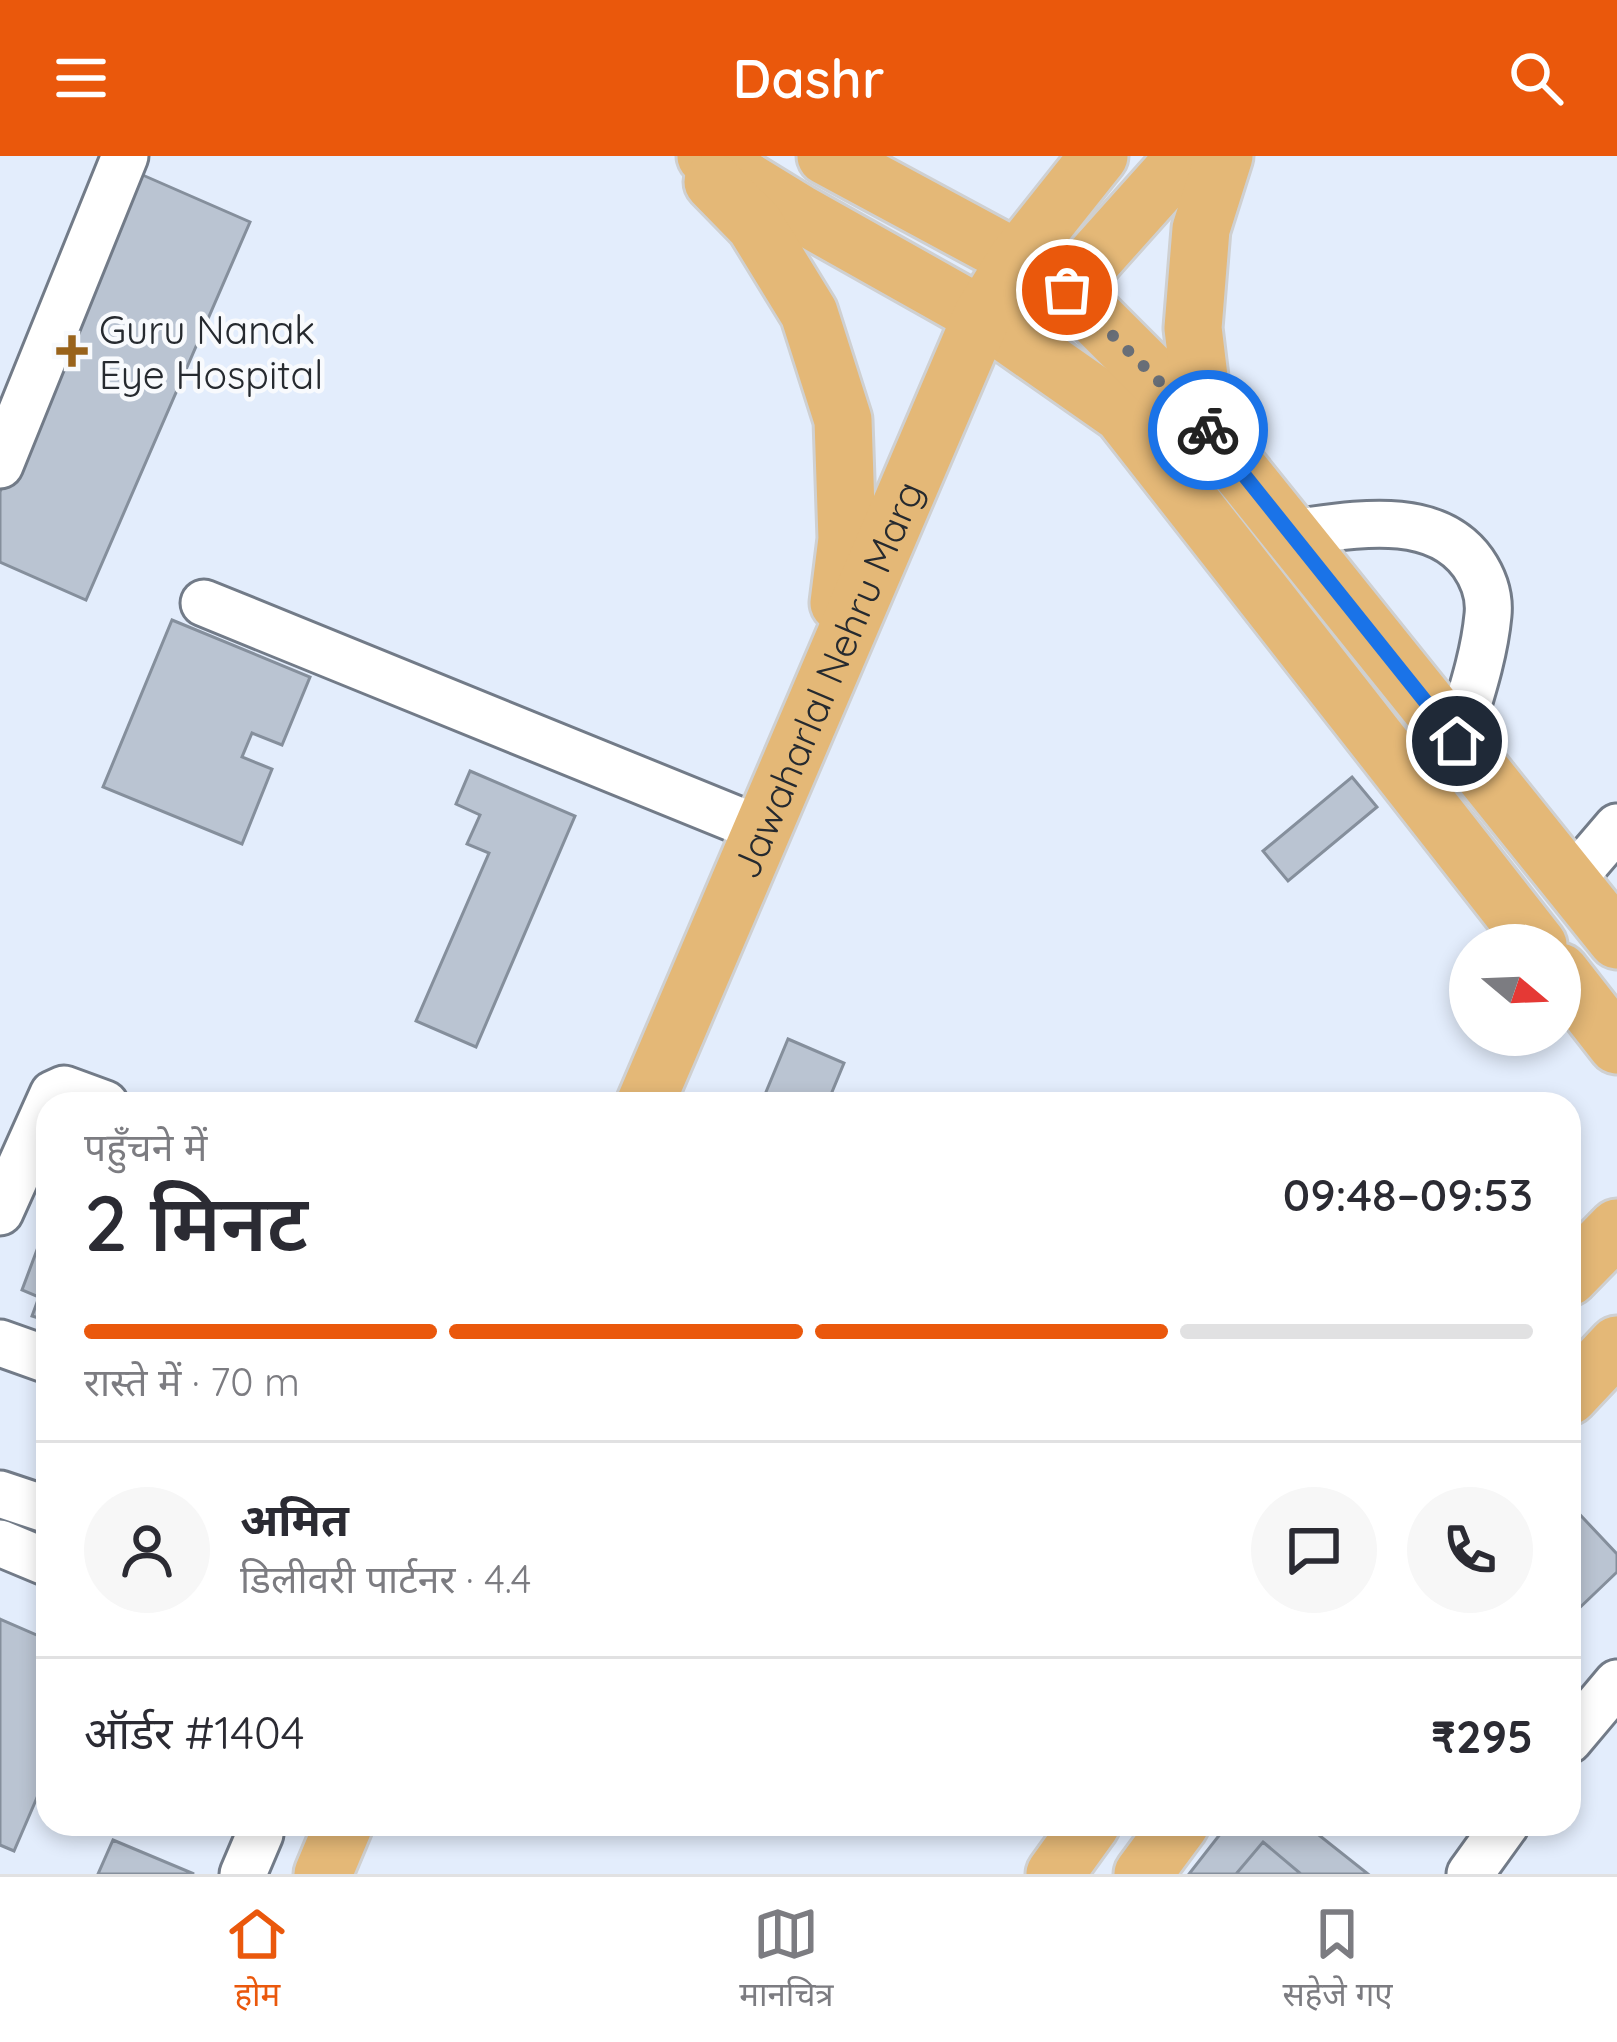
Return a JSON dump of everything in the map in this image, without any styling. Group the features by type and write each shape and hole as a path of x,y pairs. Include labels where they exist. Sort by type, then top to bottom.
{"main road":[{"path":"687,156 755,225 809,314 843,420 848,539 830,667"},
{"path":"706,156 982,316 1122,415 1522,924"},
{"path":"826,156 1067,290 1205,427 1617,940"},
{"name":"Jawaharlal Nehru Marg","path":"650,1092 982,316 1017,259 1099,156"},
{"path":"1030,347 1067,290 1186,156"},
{"path":"1205,427 1193,328 1201,229 1224,156"},
{"path":"1581,1000 1617,1045"},
{"path":"1581,1265 1617,1228"},
{"path":"1581,1383 1617,1345"},
{"path":"323,1874 339,1836"},
{"path":"1054,1874 1081,1836"},
{"path":"1143,1874 1171,1836"}],"street":[{"path":"0,465 125,156"},
{"path":"1291,533 1360,524 1401,526 1439,533 1467,555 1484,580 1489,610 1482,655 1457,741"},
{"path":"204,603 761,830"},
{"path":"1570,882 1617,827"},
{"path":"0,1212 36,1132"},
{"path":"0,1343 36,1356"},
{"path":"0,1494 36,1506"},
{"path":"0,1543 36,1558"},
{"path":"1581,1726 1617,1683"},
{"path":"243,1874 257,1836"},
{"path":"1470,1874 1497,1836"}],"building":[{"path":"138,173 250,222 86,600 0,562 0,492"},
{"path":"172,620 310,677 282,745 252,733 242,757 272,769 242,844 103,787"},
{"path":"470,771 575,816 476,1047 416,1021 489,853 467,844 480,815 456,804"},
{"path":"1352,777 1377,807 1288,881 1263,851"},
{"path":"788,1039 844,1063 832,1092 766,1092"},
{"path":"36,1252 36,1296 22,1290"},
{"path":"1581,1516 1617,1554 1617,1572 1581,1606"},
{"path":"0,1619 36,1635 36,1800 14,1851 0,1845"},
{"path":"1219,1836 1320,1836 1368,1874 1189,1874"},
{"path":"113,1840 194,1874 98,1874"},
{"path":"1263,1842 1301,1874 1236,1874"}],"way so far":[{"path":"1067,290 1208,430"}],"place":[{"name":"Guru Nanak Eye Hospital","path":"72,351"}],"route":[{"path":"1208,430 1457,741"}]}
